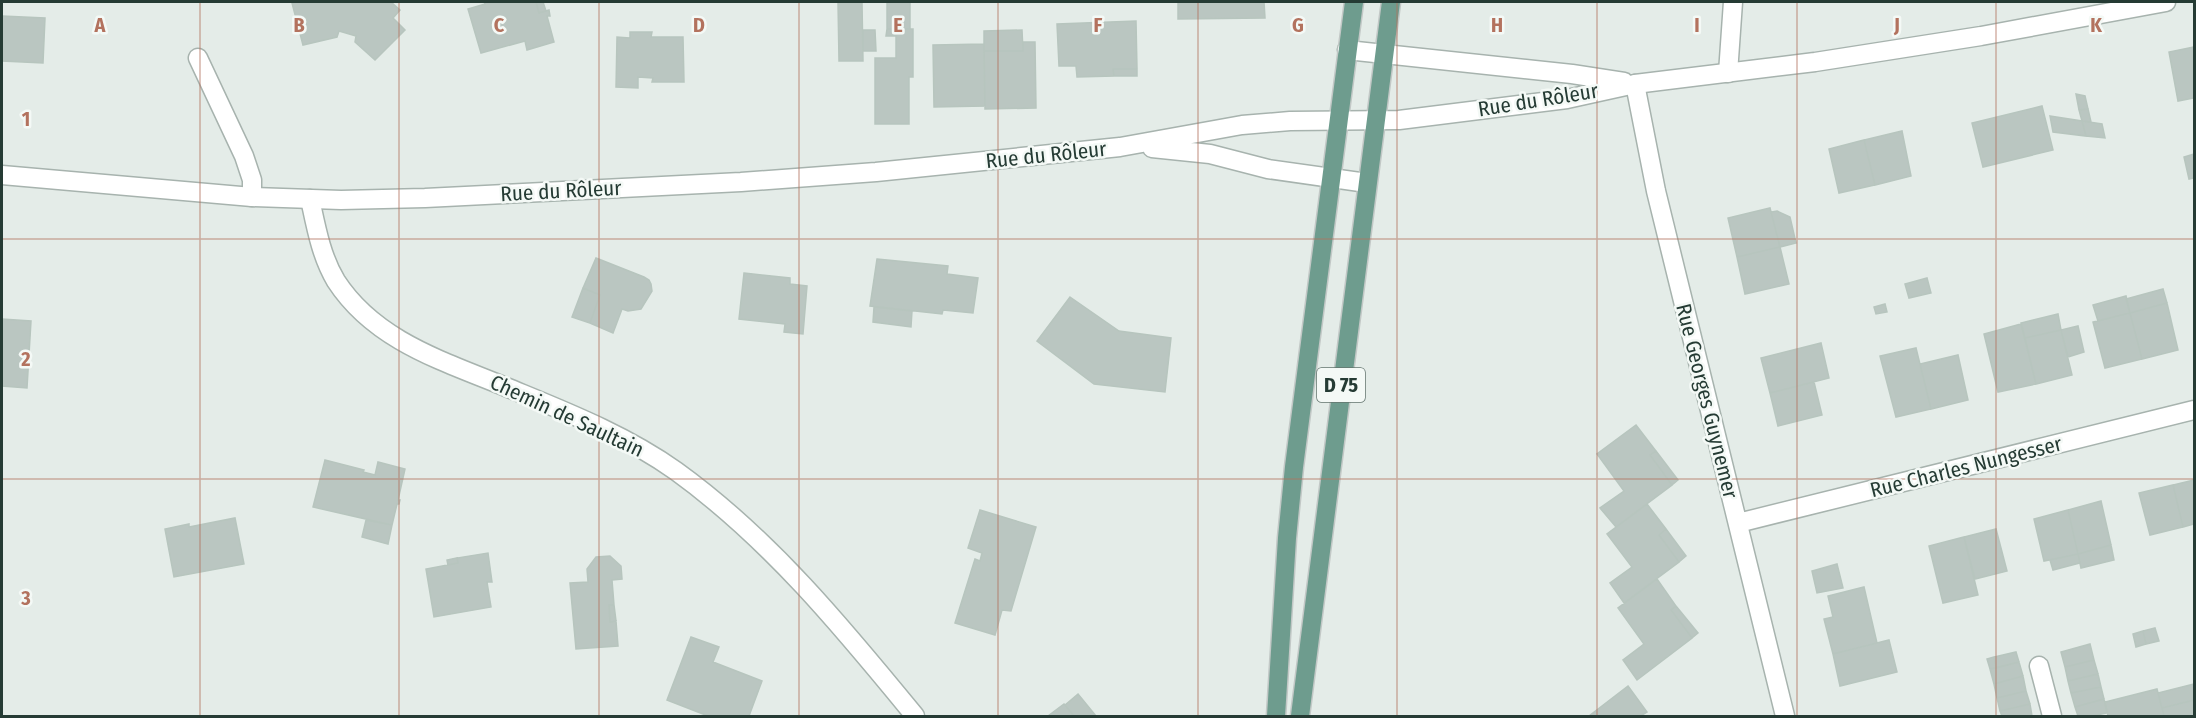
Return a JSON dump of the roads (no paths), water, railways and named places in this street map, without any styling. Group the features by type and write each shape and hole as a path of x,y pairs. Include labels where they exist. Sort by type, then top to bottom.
{"main road":[{"name":"D 75","path":"1276,717 1290,504 1354,2"},
{"name":"D 75","path":"1300,717 1391,2"}],"street":[{"path":"1728,73 1733,2"},
{"name":"Rue du Rôleur","path":"2,175 310,200 415,198 741,182 958,165 1120,147 1242,126 1290,122 1399,120 1567,99 1635,84 1728,73 1981,36 2166,2"},
{"name":"Rue du Rôleur","path":"1347,50 1572,74 1635,84"},
{"path":"198,58 244,156 252,180 252,197"},
{"name":"Rue Georges Guynemer","path":"1635,84 1656,191 1785,717"},
{"name":"Rue du Rôleur","path":"1120,147 1171,149 1210,154 1268,169 1368,183"},
{"name":"Chemin de Saultain","path":"310,200 328,265 344,291 369,320 420,351 579,417 629,442 674,470 716,502 776,557 852,640 915,717"},
{"name":"Rue Charles Nungesser","path":"1738,523 2194,410"},
{"path":"2039,666 2052,717"}]}
